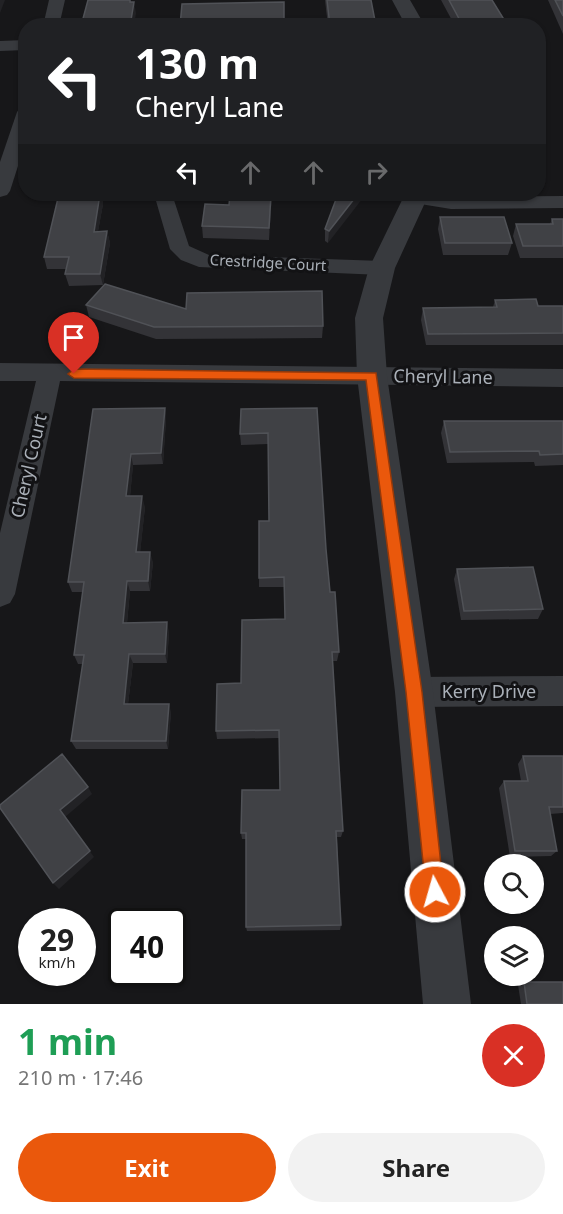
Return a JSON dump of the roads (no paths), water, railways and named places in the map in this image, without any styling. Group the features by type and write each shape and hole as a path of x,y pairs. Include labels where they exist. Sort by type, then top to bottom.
{"street":[{"path":"53,18 57,0"},
{"path":"401,0 411,18"},
{"path":"0,46 18,45"},
{"path":"0,191 18,136"},
{"name":"Crestridge Court","path":"165,201 180,249 188,255 207,262 382,268"},
{"path":"414,201 382,268 369,318 372,376 414,692 447,1004"},
{"path":"441,201 451,203 563,202"},
{"name":"Cheryl Lane","path":"0,372 563,378"},
{"name":"Cheryl Court","path":"0,594 50,374"},
{"name":"Kerry Drive","path":"414,692 563,691"}]}
